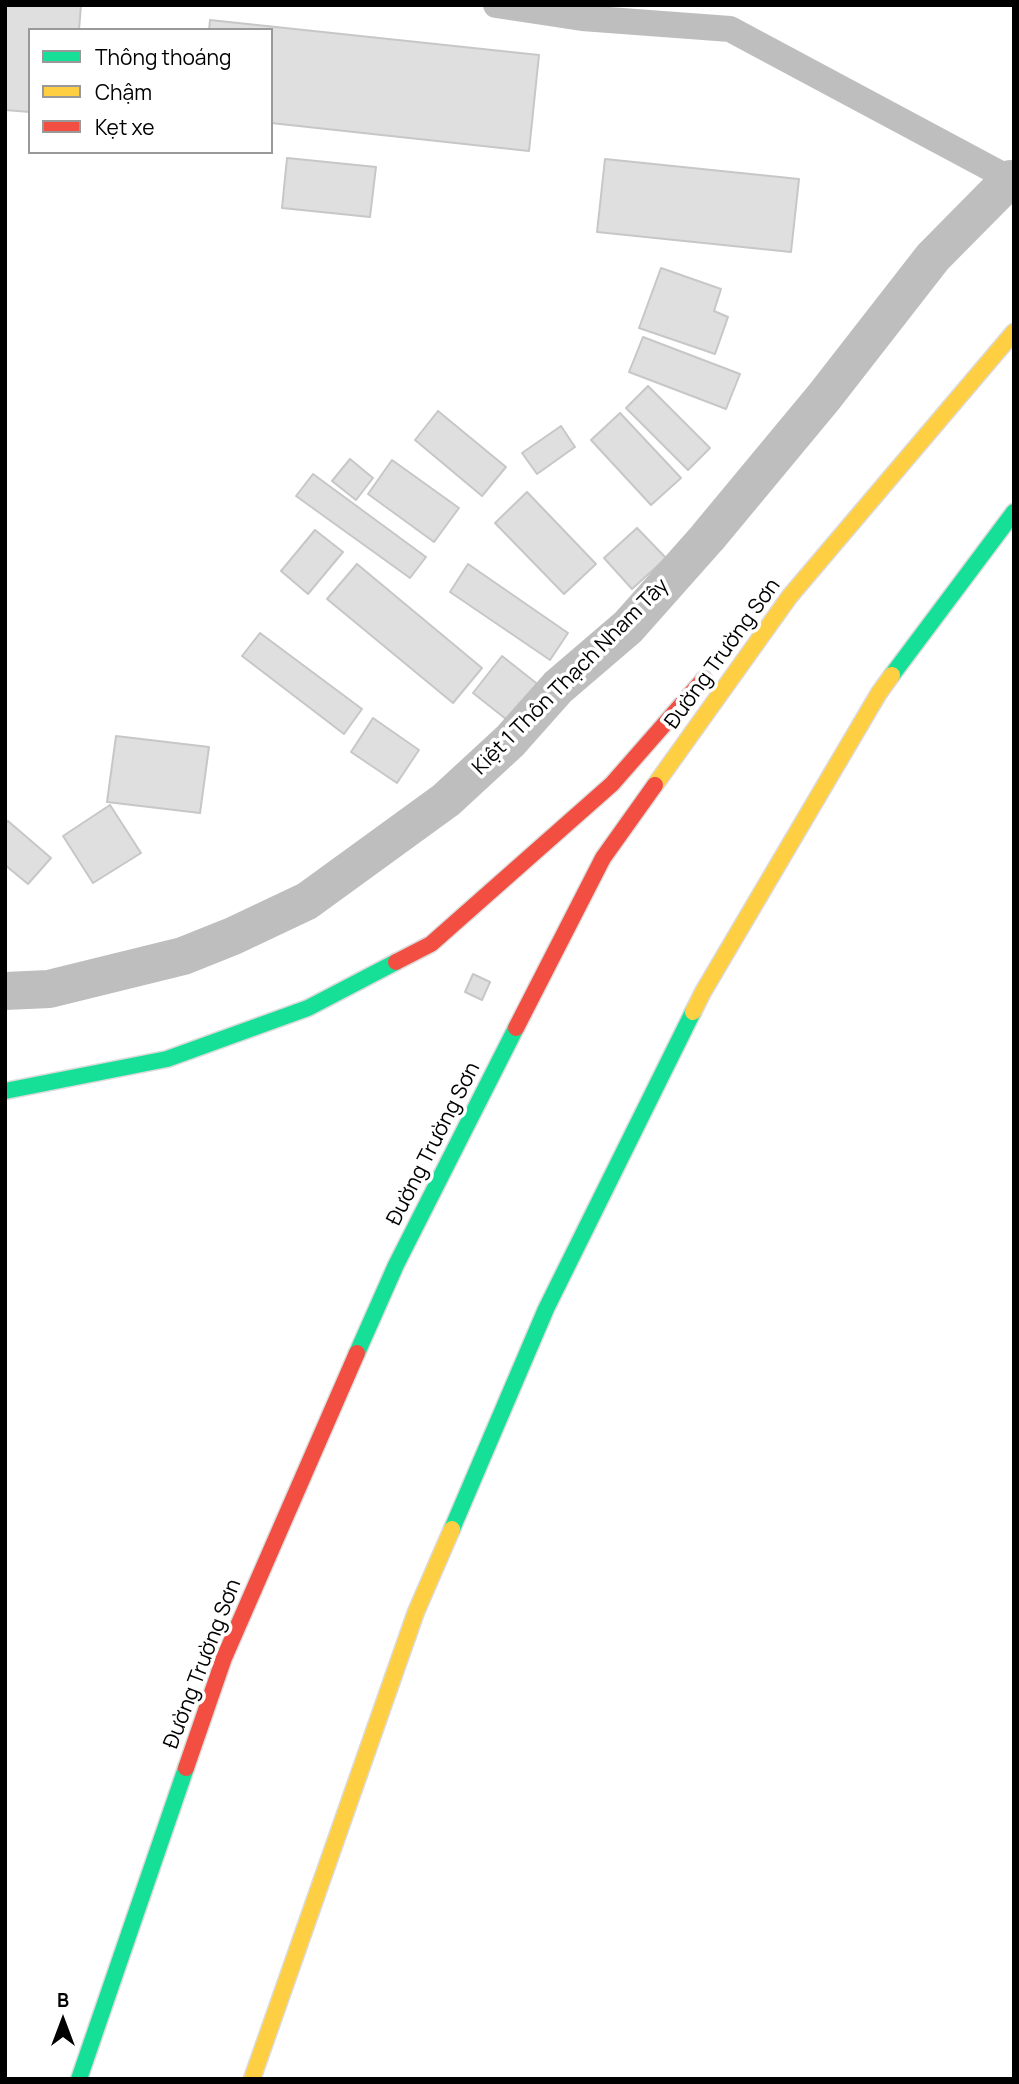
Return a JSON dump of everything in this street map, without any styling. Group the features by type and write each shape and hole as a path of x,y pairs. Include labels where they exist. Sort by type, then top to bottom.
{"highway":[{"path":"740,639 1014,330"},
{"name":"Đường Trường Sơn","path":"79,2079 224,1658 396,1265 603,858 790,596 1014,330"},
{"path":"253,2079 416,1612 546,1309 703,992 879,693 1014,512"},
{"path":"5,1091 167,1059 307,1008 431,944 612,784 712,670"}],"street":[{"name":"Kiệt 1 Thôn Thạch Nham Tây","path":"5,991 49,989 183,956 233,936 307,901 446,800 510,741 558,687 628,627 707,538 824,397 933,257 1012,180"}],"lane":[{"path":"496,5 598,12 730,29 1012,180"}],"building":[{"path":"5,5 81,5 79,28 28,28 28,112 5,110"},
{"path":"210,20 539,55 529,151 273,123 273,28 209,28"},
{"path":"287,158 376,167 370,217 282,208"},
{"path":"605,159 799,179 791,252 597,232"},
{"path":"661,268 721,289 714,311 728,317 715,354 639,328"},
{"path":"643,337 740,374 726,409 629,372"},
{"path":"648,386 710,448 688,470 626,408"},
{"path":"438,411 506,467 482,496 415,440"},
{"path":"620,413 681,478 651,505 591,440"},
{"path":"561,426 575,447 537,474 522,453"},
{"path":"350,459 373,478 356,500 332,481"},
{"path":"392,460 459,508 434,542 368,494"},
{"path":"313,474 426,557 410,578 296,496"},
{"path":"527,492 596,564 564,594 495,523"},
{"path":"637,528 666,558 632,589 604,558"},
{"path":"315,530 343,552 308,594 281,571"},
{"path":"357,564 482,668 453,703 327,599"},
{"path":"468,564 568,633 550,660 450,592"},
{"path":"260,633 362,709 344,734 242,656"},
{"path":"502,656 545,690 516,727 473,693"},
{"path":"373,718 419,750 397,783 351,752"},
{"path":"116,736 209,747 200,813 107,802"},
{"path":"110,805 141,853 93,883 63,836"},
{"path":"8,821 51,858 28,884 5,865 5,824"},
{"path":"473,974 490,982 482,1000 465,992"}],"traffic: fast":[{"path":"892,675 1014,512"},
{"path":"5,1091 167,1059 308,1008 396,962"},
{"path":"452,1529 546,1309 693,1012"},
{"path":"357,1353 396,1265 516,1028"},
{"path":"79,2079 186,1768"}],"traffic: slow":[{"path":"655,785 790,596 1014,332"},
{"path":"693,1012 892,675"},
{"path":"252,2079 416,1612 452,1529"}],"traffic: jam":[{"path":"396,962 431,944 612,784 704,679"},
{"path":"516,1028 603,858 655,785"},
{"path":"186,1768 224,1658 357,1353"}]}
